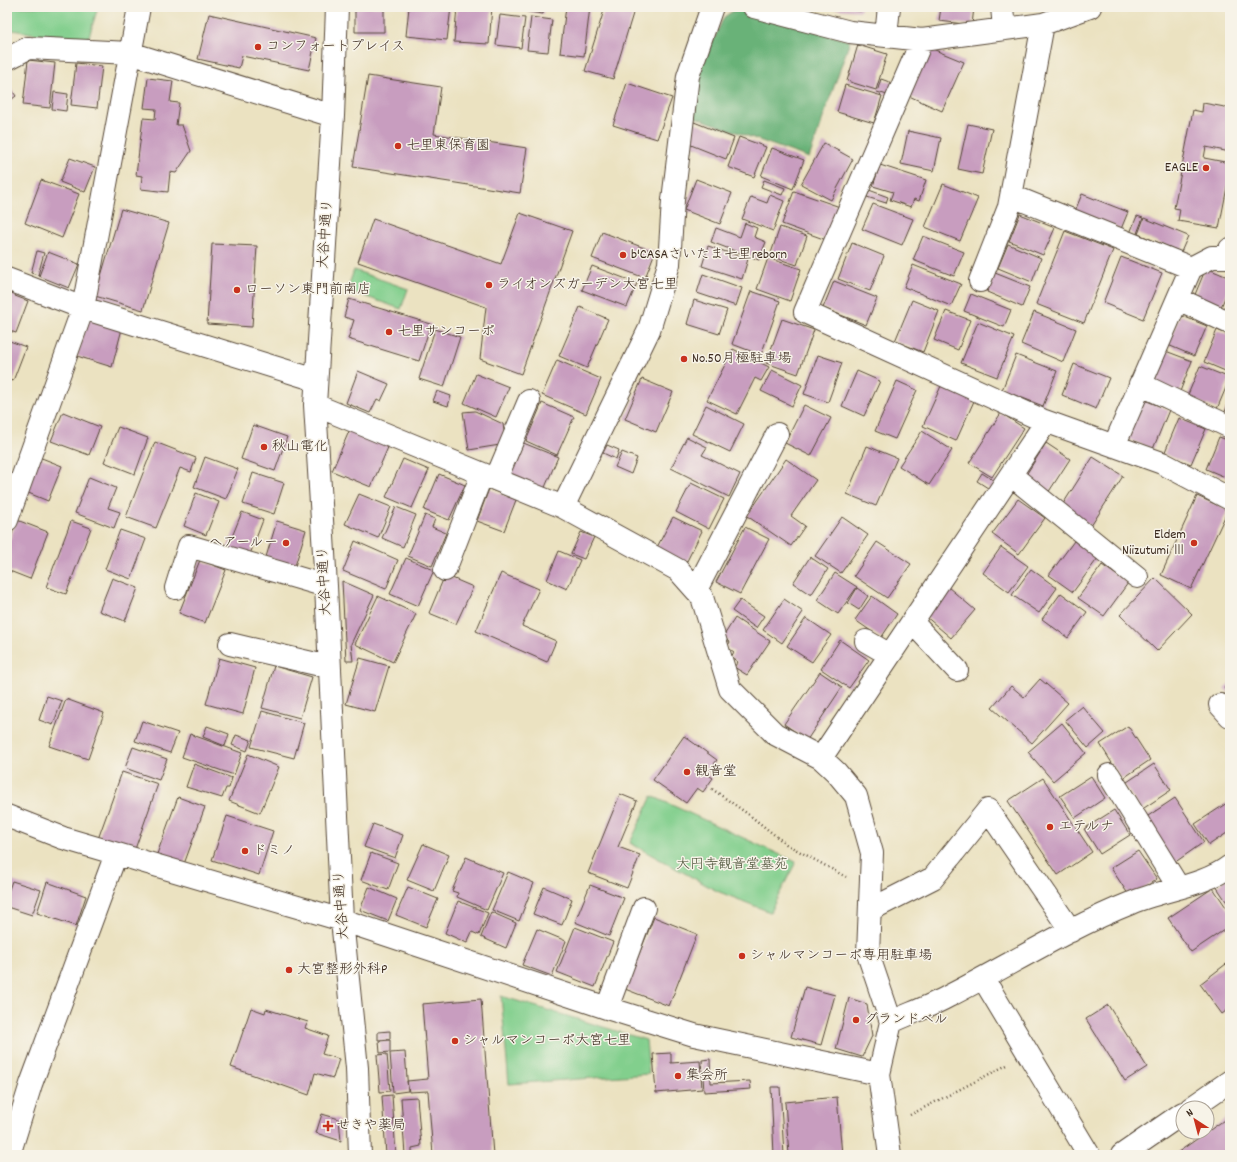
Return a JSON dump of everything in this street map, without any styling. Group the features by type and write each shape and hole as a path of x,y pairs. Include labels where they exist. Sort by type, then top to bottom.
{"street":[{"path":"7,520 83,308 138,7"},
{"name":"大谷中通り","path":"337,7 333,116 314,405 326,586 342,920 357,1068 360,1155"},
{"path":"563,507 649,330 669,264 673,200 688,76 712,7"},
{"path":"754,7 850,32 922,40 1043,24 1090,7"},
{"path":"886,36 889,7"},
{"path":"1002,7 1004,29"},
{"path":"980,281 1012,196 1043,24"},
{"path":"922,40 805,312 1046,422 1162,463 1230,499"},
{"path":"7,59 28,48 130,53 333,116"},
{"path":"1012,196 1191,268"},
{"path":"1114,446 1191,268 1212,257 1228,256 1230,250"},
{"path":"7,279 83,308 316,380"},
{"path":"1178,299 1230,323"},
{"path":"1140,384 1230,427"},
{"path":"445,570 489,476 529,401"},
{"path":"314,405 563,507 678,570 702,597 730,689 775,734 821,758 836,772 856,796 872,853 868,954 891,1022 879,1074 890,1155"},
{"path":"821,758 1046,422"},
{"path":"696,590 777,434"},
{"path":"1011,475 1137,577"},
{"path":"176,588 189,546 326,586"},
{"path":"912,622 957,670"},
{"path":"866,641 890,655"},
{"path":"230,644 329,667"},
{"path":"1109,775 1179,888"},
{"path":"870,900 933,878 988,810 1071,931"},
{"path":"7,816 63,838 342,920 607,1008 694,1035 879,1074"},
{"path":"8,1155 32,1084 116,854"},
{"path":"891,1022 948,997 1071,931 1132,902 1179,888 1222,872 1230,866"},
{"path":"607,1008 644,908"},
{"path":"983,978 1089,1155"},
{"path":"1203,1100 1230,1081"},
{"path":"1122,1155 1175,1119"}],"path":[{"path":"712,789 748,814 786,844 870,900"},
{"path":"886,1127 1028,1054"}],"green space":[{"path":"7,7 98,7 87,43 7,29"},
{"path":"736,9 850,41 809,158 689,115 695,80 724,17"},
{"path":"354,270 408,289 401,309 347,290"},
{"name":"大円寺観音堂墓苑","path":"652,796 796,862 770,912 717,891 630,843"},
{"path":"501,996 646,1040 649,1074 509,1084"}],"building":[{"path":"355,7 384,7 384,32 355,32"},
{"path":"409,7 451,7 447,40 406,36"},
{"path":"457,7 492,7 489,44 454,42"},
{"path":"511,7 544,7 543,14 510,9"},
{"path":"566,7 590,7 584,56 560,53"},
{"path":"605,7 635,7 613,79 585,71"},
{"path":"835,7 861,7 861,11 834,9"},
{"path":"941,7 974,7 972,25 939,21"},
{"name":"コンフォートプレイス","path":"209,14 316,38 309,70 242,56 239,68 198,59"},
{"path":"500,15 525,18 521,48 496,45"},
{"path":"531,17 552,20 548,52 527,50"},
{"path":"858,45 887,54 876,90 847,81"},
{"path":"930,48 964,62 942,111 909,96"},
{"path":"28,60 55,63 50,108 23,105"},
{"path":"76,63 102,66 97,108 71,105"},
{"path":"368,76 441,87 434,134 527,148 520,193 353,167"},
{"path":"148,78 173,81 170,102 179,103 176,125 182,125 191,151 176,173 170,172 168,192 141,189 142,176 136,175 143,118 155,119 156,109 144,108"},
{"path":"881,79 895,84 891,96 877,92"},
{"path":"7,83 16,96 7,103"},
{"path":"627,83 672,98 657,139 613,125"},
{"path":"845,85 882,96 874,123 837,112"},
{"path":"54,92 68,94 66,111 52,109"},
{"name":"EAGLE","path":"1203,103 1230,108 1230,152 1206,147 1204,158 1230,163 1230,172 1219,228 1178,221 1180,209 1174,208 1193,110 1202,112"},
{"path":"694,122 734,138 726,159 686,143"},
{"path":"968,124 992,129 982,174 958,169"},
{"path":"908,131 941,138 934,171 901,164"},
{"path":"739,137 766,147 754,177 728,167"},
{"path":"824,143 853,159 831,200 801,184"},
{"path":"772,148 804,160 793,189 761,176"},
{"path":"70,158 95,167 85,192 60,182"},
{"path":"880,165 926,180 919,201 914,199 911,207 890,200 893,192 873,186"},
{"path":"696,179 732,193 720,224 684,210"},
{"path":"41,180 79,194 62,238 25,223"},
{"path":"764,180 785,188 782,195 761,187"},
{"path":"943,184 978,198 960,241 925,227"},
{"path":"869,190 888,197 886,203 867,197"},
{"path":"794,191 840,207 829,241 782,224"},
{"path":"1082,194 1128,212 1121,229 1075,211"},
{"path":"770,195 784,201 773,231 742,219 751,197 767,203"},
{"path":"873,204 913,219 902,245 862,229"},
{"path":"121,209 169,223 143,310 95,296"},
{"name":"ライオンズガーデン大宮七里","path":"520,213 572,231 521,374 480,359 486,307 358,262 373,219 501,264"},
{"path":"1020,214 1055,228 1043,255 1009,241"},
{"path":"1137,216 1143,218 1136,236 1130,233"},
{"path":"1144,218 1188,236 1181,252 1138,234"},
{"path":"745,223 757,228 754,237 766,242 759,260 711,242 716,228 740,237"},
{"path":"780,227 807,236 797,265 770,256"},
{"path":"1065,231 1113,250 1084,323 1036,304"},
{"name":"b'CASAさいたま七里reborn","path":"602,232 655,252 645,278 592,258"},
{"path":"923,236 964,252 954,276 913,260"},
{"path":"852,243 884,256 870,291 838,279"},
{"path":"212,244 257,246 252,327 207,324"},
{"path":"1008,244 1041,258 1032,282 998,268"},
{"path":"708,246 748,259 742,279 702,266"},
{"path":"37,251 44,253 38,275 31,273"},
{"path":"48,252 79,264 69,288 39,276"},
{"path":"1121,257 1162,273 1143,319 1103,303"},
{"path":"768,258 801,269 790,301 757,289"},
{"path":"913,265 961,284 951,306 904,287"},
{"path":"592,266 637,283 627,307 582,290"},
{"path":"1206,268 1230,278 1230,286 1221,307 1194,297"},
{"path":"995,273 1030,287 1022,307 987,292"},
{"path":"703,274 742,288 736,306 697,293"},
{"path":"834,281 877,298 866,325 823,308"},
{"path":"11,287 18,290 15,296 28,301 16,333 7,330 7,298"},
{"path":"751,291 780,301 761,355 732,344"},
{"path":"971,294 1011,310 1004,327 964,311"},
{"name":"七里サンコーポ","path":"349,299 431,324 419,361 348,339 354,320 344,317"},
{"path":"694,300 727,310 719,334 687,324"},
{"path":"912,300 939,311 923,352 895,341"},
{"path":"580,307 608,319 587,368 559,356"},
{"path":"946,311 970,320 958,350 934,340"},
{"path":"1034,312 1076,329 1063,362 1021,344"},
{"path":"1180,315 1207,326 1194,356 1168,345"},
{"path":"88,319 122,329 112,367 77,356"},
{"path":"782,319 814,330 798,374 766,363"},
{"path":"978,322 1014,337 997,377 961,363"},
{"path":"435,329 460,337 444,387 419,379"},
{"path":"1217,330 1230,335 1230,373 1204,362"},
{"path":"7,340 26,347 13,381 7,379"},
{"path":"733,349 769,367 761,381 755,378 737,414 707,400"},
{"path":"1163,350 1192,361 1179,394 1149,382"},
{"path":"818,355 842,363 828,402 804,394"},
{"path":"1016,355 1057,371 1043,406 1002,390"},
{"path":"557,360 601,379 586,414 542,395"},
{"path":"1074,364 1109,378 1096,409 1062,395"},
{"path":"1200,366 1230,378 1217,409 1187,397"},
{"path":"772,370 802,385 792,406 761,391"},
{"path":"358,371 389,384 381,401 377,399 370,413 346,403"},
{"path":"857,371 880,381 864,416 842,406"},
{"path":"476,374 509,387 496,417 464,403"},
{"path":"642,379 673,392 656,432 625,419"},
{"path":"897,381 917,390 895,439 875,431"},
{"path":"941,386 974,401 956,441 923,426"},
{"path":"437,391 451,396 448,406 433,401"},
{"path":"1142,399 1169,410 1153,449 1125,438"},
{"path":"1230,400 1230,417 1224,414"},
{"path":"542,403 574,417 557,455 526,441"},
{"path":"706,405 744,424 730,452 692,434"},
{"path":"804,405 831,418 811,456 785,443"},
{"path":"475,411 503,424 506,444 469,450 463,412"},
{"path":"63,412 100,427 89,455 51,441"},
{"path":"1001,413 1024,428 992,477 969,463"},
{"path":"1179,418 1206,429 1191,464 1164,454"},
{"path":"253,425 287,437 275,471 241,459"},
{"path":"118,427 148,438 135,474 104,462"},
{"path":"350,429 389,445 371,487 332,471"},
{"path":"922,431 952,450 929,485 899,466"},
{"path":"687,437 707,447 702,455 740,474 729,497 671,468"},
{"path":"1219,437 1230,441 1230,479 1206,469"},
{"path":"155,442 196,458 191,472 180,468 156,528 126,517"},
{"path":"521,442 558,457 543,492 506,476"},
{"path":"1046,443 1070,459 1048,493 1024,478"},
{"path":"607,445 619,450 616,459 603,453"},
{"path":"867,446 897,458 876,506 847,494"},
{"path":"622,452 637,458 631,474 615,467"},
{"path":"39,457 62,466 48,501 26,492"},
{"path":"205,457 238,469 226,499 194,487"},
{"path":"1093,457 1123,476 1091,526 1061,507"},
{"path":"403,459 429,470 412,508 386,497"},
{"path":"786,459 816,480 791,516 805,526 791,546 747,516"},
{"path":"253,473 284,483 274,514 243,504"},
{"path":"982,473 996,482 991,490 977,481"},
{"path":"439,474 465,485 449,520 424,510"},
{"path":"89,477 116,488 108,508 120,512 114,528 75,513"},
{"path":"691,483 724,499 709,529 676,512"},
{"path":"489,489 516,500 504,531 477,521"},
{"path":"196,493 219,502 206,535 184,526"},
{"path":"359,494 391,507 378,538 345,524"},
{"name":"Eldem Niizutumi Ⅲ","path":"1197,496 1228,510 1191,589 1161,575"},
{"path":"1018,499 1045,518 1019,554 992,534"},
{"path":"396,507 416,515 403,547 382,538"},
{"path":"242,512 263,520 249,557 227,549"},
{"path":"425,515 435,519 432,527 446,533 432,566 408,556"},
{"path":"673,517 702,531 686,563 656,549"},
{"path":"842,517 868,535 841,573 815,556"},
{"path":"17,520 48,532 30,579 7,570 7,547"},
{"path":"71,521 91,528 66,594 46,587"},
{"path":"277,521 306,530 295,566 266,557"},
{"path":"745,527 769,539 740,594 716,582"},
{"path":"120,530 146,539 131,579 105,569"},
{"path":"581,532 594,537 584,559 571,554"},
{"path":"355,541 398,560 386,589 343,571"},
{"path":"1074,541 1098,558 1073,592 1049,575"},
{"path":"877,542 911,564 887,598 854,576"},
{"path":"1001,547 1028,566 1009,592 983,573"},
{"path":"559,551 580,560 567,589 547,580"},
{"path":"810,557 828,569 811,595 793,583"},
{"path":"406,558 434,570 418,606 390,594"},
{"path":"200,560 226,570 205,623 179,613"},
{"path":"1102,565 1128,583 1104,616 1078,598"},
{"path":"1031,569 1057,588 1039,613 1012,595"},
{"path":"501,573 539,589 522,626 556,641 547,662 476,631"},
{"path":"835,573 857,587 838,614 817,600"},
{"path":"445,575 473,587 456,624 429,613"},
{"path":"112,578 138,588 125,621 99,611"},
{"path":"1155,578 1192,614 1157,651 1120,615"},
{"path":"342,581 374,595 351,644 353,661 346,661"},
{"path":"948,587 975,610 951,638 924,615"},
{"path":"857,588 868,596 859,610 848,603"},
{"path":"1061,593 1087,612 1068,638 1042,619"},
{"path":"378,596 416,614 393,662 355,644"},
{"path":"872,596 897,614 881,638 855,620"},
{"path":"784,599 803,612 782,643 763,630"},
{"path":"740,600 764,616 756,628 732,611"},
{"path":"735,618 770,641 747,675 734,667 738,662 731,657 734,652 727,647 730,642 723,637"},
{"path":"806,618 831,635 812,662 787,646"},
{"path":"840,640 869,660 849,688 821,669"},
{"path":"219,658 255,668 243,714 206,704"},
{"path":"360,658 389,666 375,712 346,704"},
{"path":"274,666 312,677 300,718 262,708"},
{"path":"820,672 842,687 807,740 784,724"},
{"path":"1040,679 1068,703 1032,743 992,708 1011,686 1024,697"},
{"path":"1230,683 1230,694 1224,688"},
{"path":"47,696 62,701 53,725 39,720"},
{"path":"66,699 104,713 88,759 49,746"},
{"path":"1082,706 1105,733 1088,748 1065,720"},
{"path":"262,711 304,723 294,758 251,747"},
{"path":"142,721 178,733 170,753 135,741"},
{"path":"1062,723 1086,753 1053,781 1028,752"},
{"path":"207,726 229,734 225,746 203,737"},
{"path":"1128,726 1150,760 1122,779 1100,744"},
{"path":"190,734 242,753 234,775 182,757"},
{"path":"236,735 251,740 247,751 232,745"},
{"path":"684,736 717,760 707,774 713,778 703,792 697,788 686,803 653,780"},
{"path":"133,747 167,759 159,780 125,768"},
{"path":"248,754 279,767 260,813 229,801"},
{"path":"194,764 232,778 229,788 226,788 222,798 186,787"},
{"path":"1154,764 1171,790 1141,810 1124,784"},
{"path":"122,772 158,784 134,852 98,839"},
{"path":"1091,776 1105,798 1075,818 1060,796"},
{"name":"エテルナ","path":"1043,778 1092,852 1058,875 1008,801"},
{"path":"620,794 637,801 618,847 640,855 627,888 588,873"},
{"path":"178,797 205,807 184,864 157,854"},
{"path":"1175,798 1204,842 1174,863 1145,818"},
{"path":"1230,801 1230,831 1209,845 1195,824"},
{"path":"1114,810 1130,835 1100,854 1084,829"},
{"path":"227,816 273,831 259,875 212,860"},
{"path":"373,824 403,835 395,858 364,847"},
{"path":"423,844 449,855 434,891 407,880"},
{"path":"1138,851 1157,879 1130,897 1111,868"},
{"path":"371,853 398,863 388,890 361,880"},
{"path":"466,857 503,873 487,910 457,897 458,893 452,891"},
{"path":"508,872 534,883 519,921 492,910"},
{"path":"1230,877 1230,907 1216,886"},
{"path":"12,881 41,890 32,915 7,907 7,895"},
{"path":"47,882 86,896 76,926 37,913"},
{"path":"590,885 624,898 609,936 575,922"},
{"path":"369,887 397,899 388,921 360,910"},
{"path":"408,887 438,899 426,927 396,915"},
{"path":"544,887 572,899 562,925 533,914"},
{"path":"1213,888 1230,913 1230,926 1191,952 1168,918"},
{"path":"458,901 488,913 479,935 472,932 467,943 445,933"},
{"path":"491,912 516,923 506,948 481,937"},
{"path":"654,917 697,934 669,1006 625,989"},
{"path":"575,927 613,942 595,987 557,972"},
{"path":"537,929 566,941 552,976 522,965"},
{"path":"1226,964 1230,969 1230,1008 1222,1014 1200,984"},
{"path":"805,987 835,995 821,1045 791,1037"},
{"name":"グランドベル","path":"849,998 867,1004 872,1036 862,1057 836,1049"},
{"name":"シャルマンコーポ大宮七里","path":"481,999 493,1155 433,1155 428,1091 409,1092 407,1081 428,1079 422,1004"},
{"path":"1108,1005 1147,1067 1125,1081 1086,1019"},
{"path":"251,1008 265,1013 266,1009 308,1022 305,1028 328,1036 322,1054 339,1059 333,1078 315,1073 309,1095 231,1067"},
{"path":"390,1031 390,1039 378,1040 378,1032"},
{"path":"390,1040 390,1052 380,1053 379,1041"},
{"path":"405,1052 408,1091 393,1093 390,1053"},
{"name":"集会所","path":"671,1053 671,1063 700,1061 702,1089 656,1093 653,1054"},
{"path":"387,1054 390,1091 380,1092 377,1055"},
{"path":"710,1059 711,1083 750,1081 751,1089 704,1092 702,1060"},
{"path":"771,1087 780,1087 784,1155 774,1155"},
{"path":"392,1095 396,1155 386,1155 382,1096"},
{"path":"417,1097 421,1146 412,1148 412,1155 405,1155 401,1098"},
{"path":"837,1097 842,1155 789,1155 785,1102"},
{"path":"322,1114 339,1119 341,1141 316,1133"},
{"path":"1230,1116 1230,1148 1219,1155 1174,1155 1196,1140 1215,1140 1215,1126"}],"place":[{"name":"コンフォートプレイス","path":"258,47"},
{"name":"七里東保育園","path":"398,146"},
{"name":"EAGLE","path":"1206,168"},
{"name":"b'CASAさいたま七里reborn","path":"623,255"},
{"name":"ライオンズガーデン大宮七里","path":"489,285"},
{"name":"ローソン東門前南店","path":"237,290"},
{"name":"七里サンコーポ","path":"389,332"},
{"name":"No.50月極駐車場","path":"684,359"},
{"name":"秋山電化","path":"264,447"},
{"name":"ヘアールー","path":"286,543"},
{"name":"Eldem Niizutumi Ⅲ","path":"1194,543"},
{"name":"観音堂","path":"687,772"},
{"name":"エテルナ","path":"1050,827"},
{"name":"ドミノ","path":"245,851"},
{"name":"シャルマンコーポ専用駐車場","path":"742,956"},
{"name":"大宮整形外科P","path":"289,970"},
{"name":"グランドベル","path":"856,1020"},
{"name":"シャルマンコーポ大宮七里","path":"455,1041"},
{"name":"集会所","path":"678,1076"},
{"name":"せきや薬局","path":"328,1126"}]}
